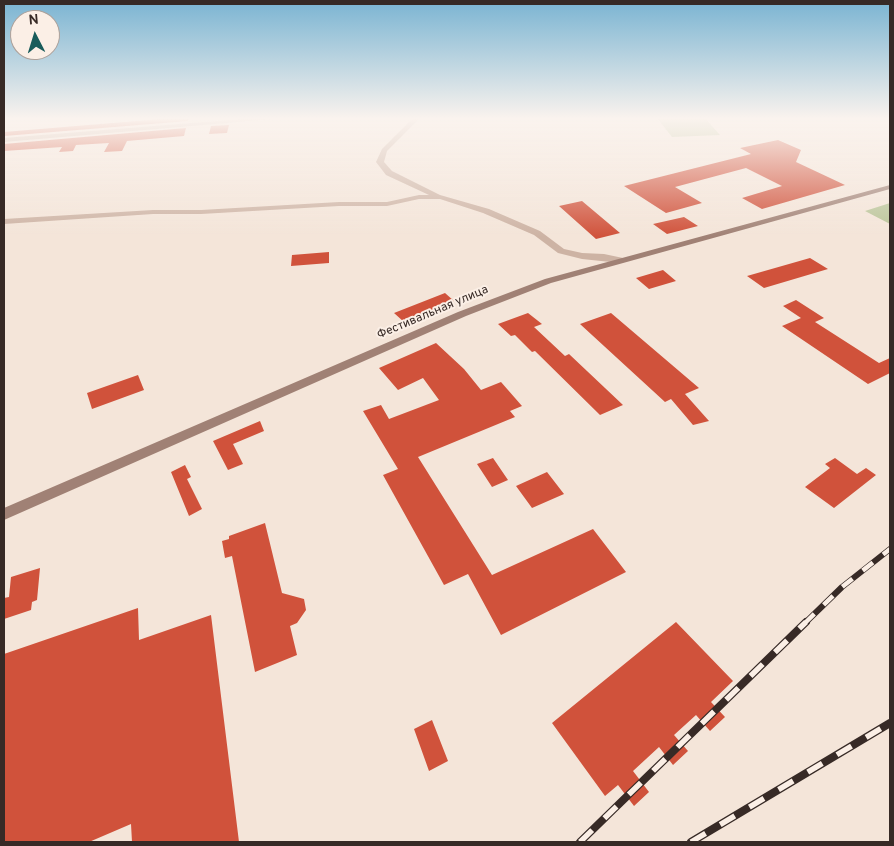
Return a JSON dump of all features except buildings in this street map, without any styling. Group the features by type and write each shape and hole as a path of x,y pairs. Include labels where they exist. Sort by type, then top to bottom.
{"main road":[{"name":"Фестивальная улица","path":"4,514 462,314 548,281 890,187"}],"street":[{"path":"382,157 380,162 389,173 441,197 486,211 537,233 560,251 582,256 620,260"},
{"path":"4,222 153,212 201,212 387,204 419,197 441,197"}],"green space":[{"path":"890,203 890,224 865,211"}],"railway":[{"path":"805,623 842,587 890,549"},
{"path":"580,842 806,622"},
{"path":"691,842 890,723"}]}
